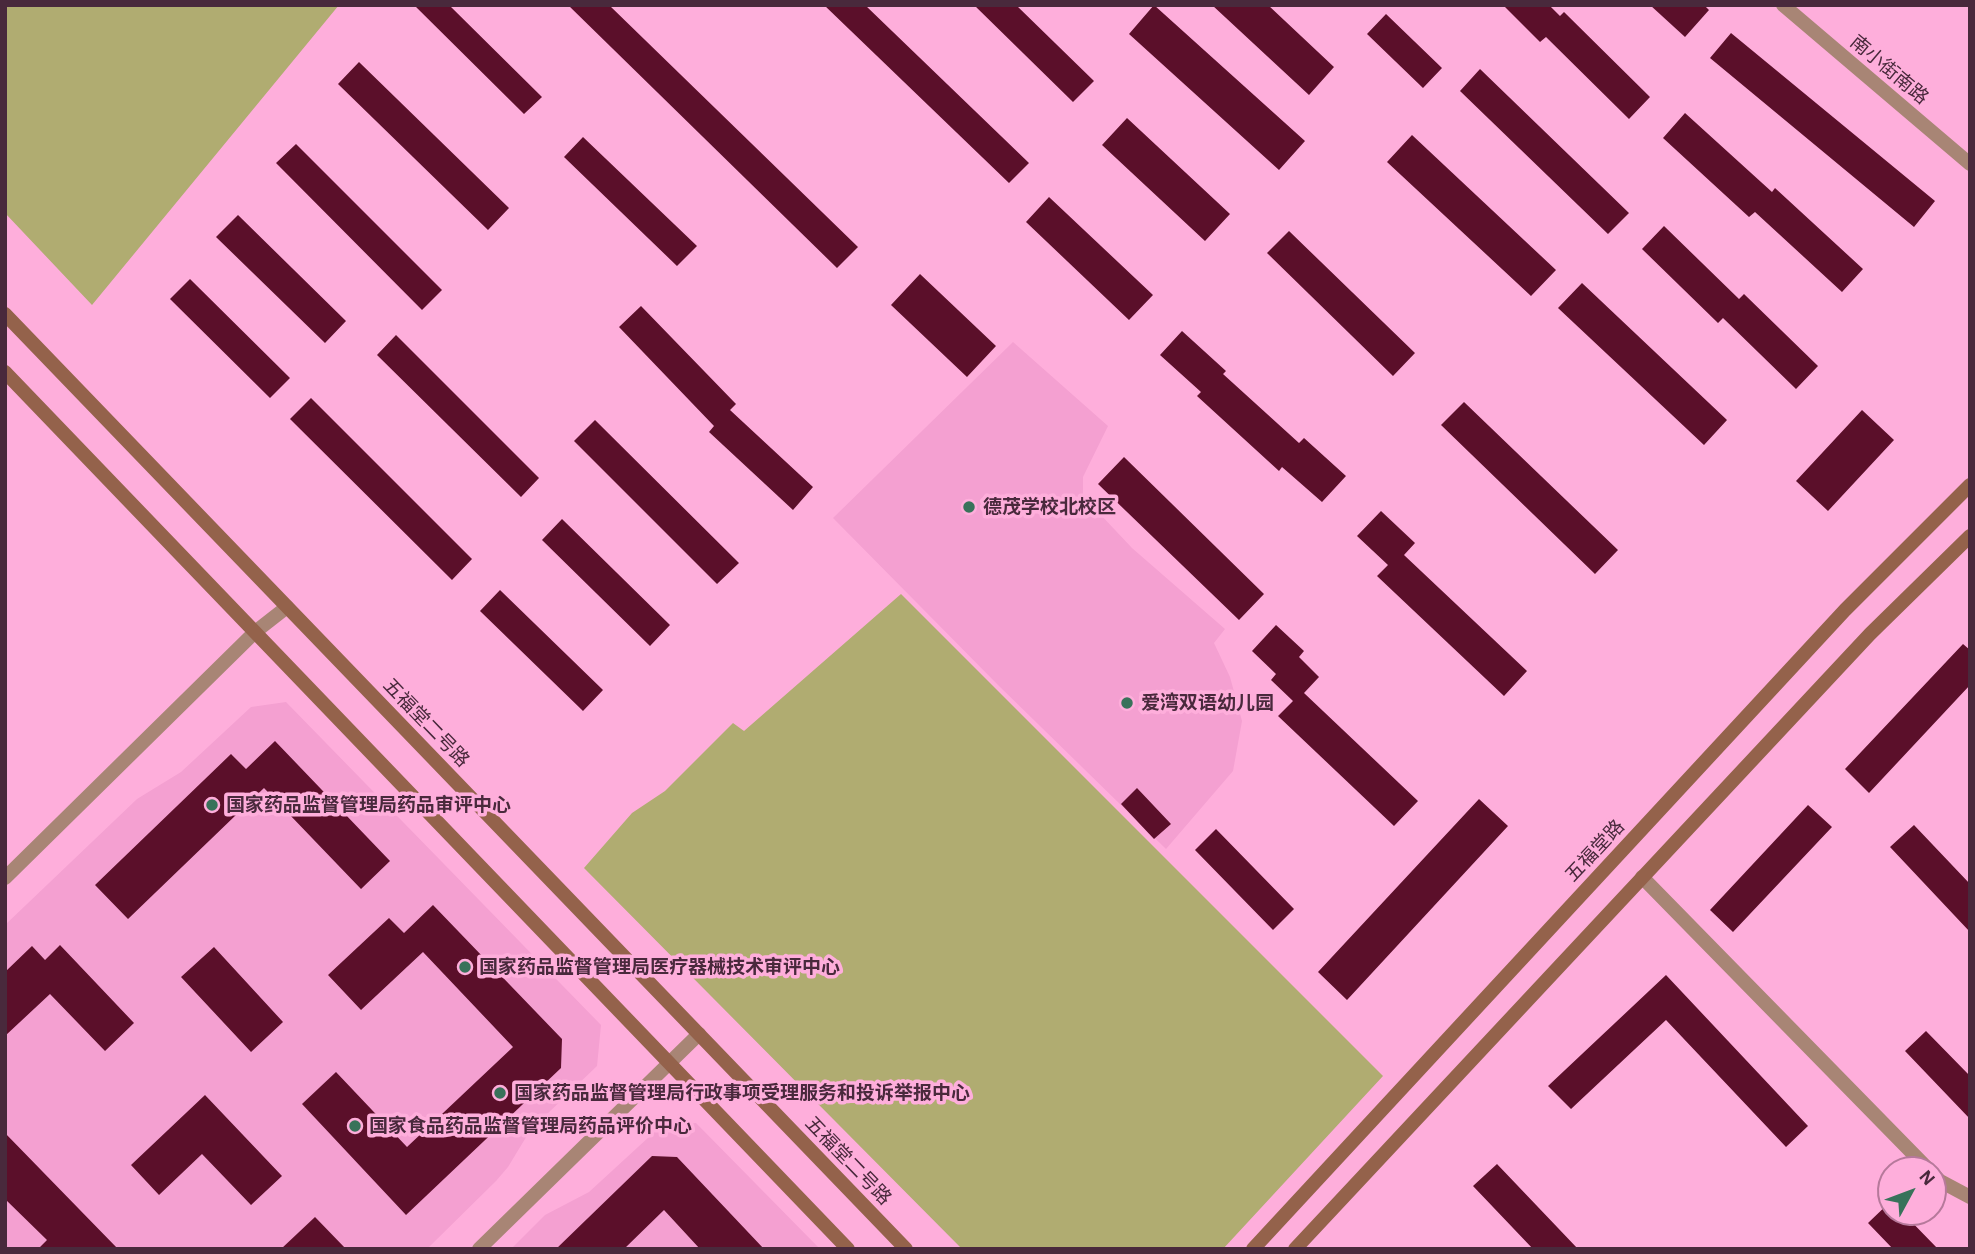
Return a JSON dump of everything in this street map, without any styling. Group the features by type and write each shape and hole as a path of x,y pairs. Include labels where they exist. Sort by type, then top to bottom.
{"main road":[{"name":"五福堂二号路","path":"5,314 906,1249"},
{"path":"5,372 848,1249"},
{"name":"五福堂路","path":"1253,1249 1845,610 1970,485"},
{"path":"1295,1249 1870,634 1970,536"}],"street":[{"name":"南小街南路","path":"1783,5 1970,164"},
{"path":"5,878 255,632 288,607"},
{"path":"1642,877 1915,1156"},
{"path":"479,1249 699,1034"},
{"path":"1947,1185 1970,1197"}],"shaded area":[{"path":"5,5 339,5 92,305 5,213"},
{"path":"1013,342 1108,426 1083,477 1083,496 1132,548 1225,629 1214,643 1230,677 1242,721 1233,771 1166,849 998,685 833,518"},
{"path":"901,594 1383,1076 1223,1249 962,1249 584,868 632,813 665,791 733,723 744,731"},
{"path":"286,702 601,1025 597,1066 528,1134 496,1181 427,1249 5,1249 5,925 137,799 181,772 251,707"},
{"path":"696,1123 820,1249 511,1249 545,1215 589,1192 662,1125"}],"building":[{"path":"414,5 449,5 542,97 524,114"},
{"path":"568,5 609,5 858,247 837,268"},
{"path":"824,5 865,5 1029,163 1009,183"},
{"path":"974,5 1016,5 1094,81 1073,102"},
{"path":"1154,5 1305,141 1279,170 1129,34"},
{"path":"1212,5 1268,5 1334,67 1309,95"},
{"path":"1503,5 1549,5 1560,16 1564,12 1650,97 1629,119 1546,37 1540,42"},
{"path":"1650,5 1704,5 1709,10 1685,37"},
{"path":"1386,14 1442,68 1423,88 1367,34"},
{"path":"1731,33 1935,201 1914,227 1710,58"},
{"path":"359,62 509,208 488,230 338,84"},
{"path":"1480,69 1629,213 1608,234 1460,91"},
{"path":"1685,113 1772,192 1775,188 1863,269 1842,292 1755,212 1749,217 1663,138"},
{"path":"1127,118 1230,214 1205,241 1102,145"},
{"path":"1412,135 1556,270 1531,296 1387,162"},
{"path":"583,137 697,246 677,266 564,157"},
{"path":"296,144 442,290 422,310 276,163"},
{"path":"1049,197 1153,295 1129,320 1026,222"},
{"path":"238,215 346,321 325,343 216,237"},
{"path":"1664,226 1739,299 1744,294 1818,366 1796,389 1723,318 1718,323 1642,249"},
{"path":"1289,231 1415,353 1393,376 1267,253"},
{"path":"920,274 996,346 967,377 891,305"},
{"path":"190,279 290,378 270,398 170,299"},
{"path":"1582,283 1727,420 1704,445 1558,308"},
{"path":"641,306 736,404 730,410 813,487 793,510 709,432 714,426 619,327"},
{"path":"1182,331 1226,371 1223,374 1299,443 1304,438 1346,476 1322,502 1282,467 1279,471 1197,396 1201,392 1160,355"},
{"path":"396,335 539,478 521,497 377,355"},
{"path":"311,398 472,559 452,580 290,419"},
{"path":"1464,402 1618,550 1595,574 1441,425"},
{"path":"1862,410 1894,440 1828,511 1796,481"},
{"path":"595,420 739,563 717,584 574,441"},
{"path":"1124,457 1264,594 1239,620 1098,484"},
{"path":"1381,511 1415,543 1404,555 1527,671 1504,696 1377,576 1388,565 1357,536"},
{"path":"562,519 670,625 650,646 542,540"},
{"path":"500,590 603,690 583,711 480,611"},
{"path":"1276,625 1304,651 1299,657 1319,677 1304,693 1418,801 1394,826 1278,716 1293,701 1271,680 1276,674 1252,651"},
{"path":"1963,644 1970,650 1970,685 1869,793 1845,769"},
{"path":"275,741 390,861 361,889 264,788 128,919 95,885 231,754 246,769"},
{"path":"1137,788 1171,824 1154,839 1121,804"},
{"path":"1479,799 1508,826 1347,1000 1318,972"},
{"path":"1808,805 1832,827 1733,932 1710,910"},
{"path":"1914,825 1970,884 1970,932 1890,847"},
{"path":"1216,829 1294,909 1273,930 1195,850"},
{"path":"433,905 562,1039 561,1068 406,1215 302,1104 336,1072 407,1147 513,1047 423,952 361,1010 328,975 389,918 404,933"},
{"path":"60,945 134,1023 105,1051 50,994 5,1036 5,972 32,946 45,960"},
{"path":"214,947 283,1022 251,1052 181,977"},
{"path":"1666,975 1808,1126 1786,1147 1666,1020 1571,1109 1548,1086"},
{"path":"1926,1031 1970,1076 1970,1119 1905,1051"},
{"path":"205,1095 282,1176 251,1205 202,1154 159,1195 131,1165"},
{"path":"5,1133 118,1249 38,1249 47,1240 5,1199"},
{"path":"652,1156 677,1157 764,1249 700,1249 664,1210 624,1249 556,1249"},
{"path":"1497,1164 1578,1249 1533,1249 1473,1186"},
{"path":"1877,1214 1877,1226 1916,1226 1938,1249 1893,1249 1868,1223"},
{"path":"315,1217 346,1249 281,1249"}],"place":[{"name":"德茂学校北校区","path":"969,507"},
{"name":"爱湾双语幼儿园","path":"1127,703"},
{"name":"国家药品监督管理局药品审评中心","path":"212,805"},
{"name":"国家药品监督管理局医疗器械技术审评中心","path":"465,967"},
{"name":"国家药品监督管理局行政事项受理服务和投诉举报中心","path":"500,1093"},
{"name":"国家食品药品监督管理局药品评价中心","path":"355,1126"}]}
